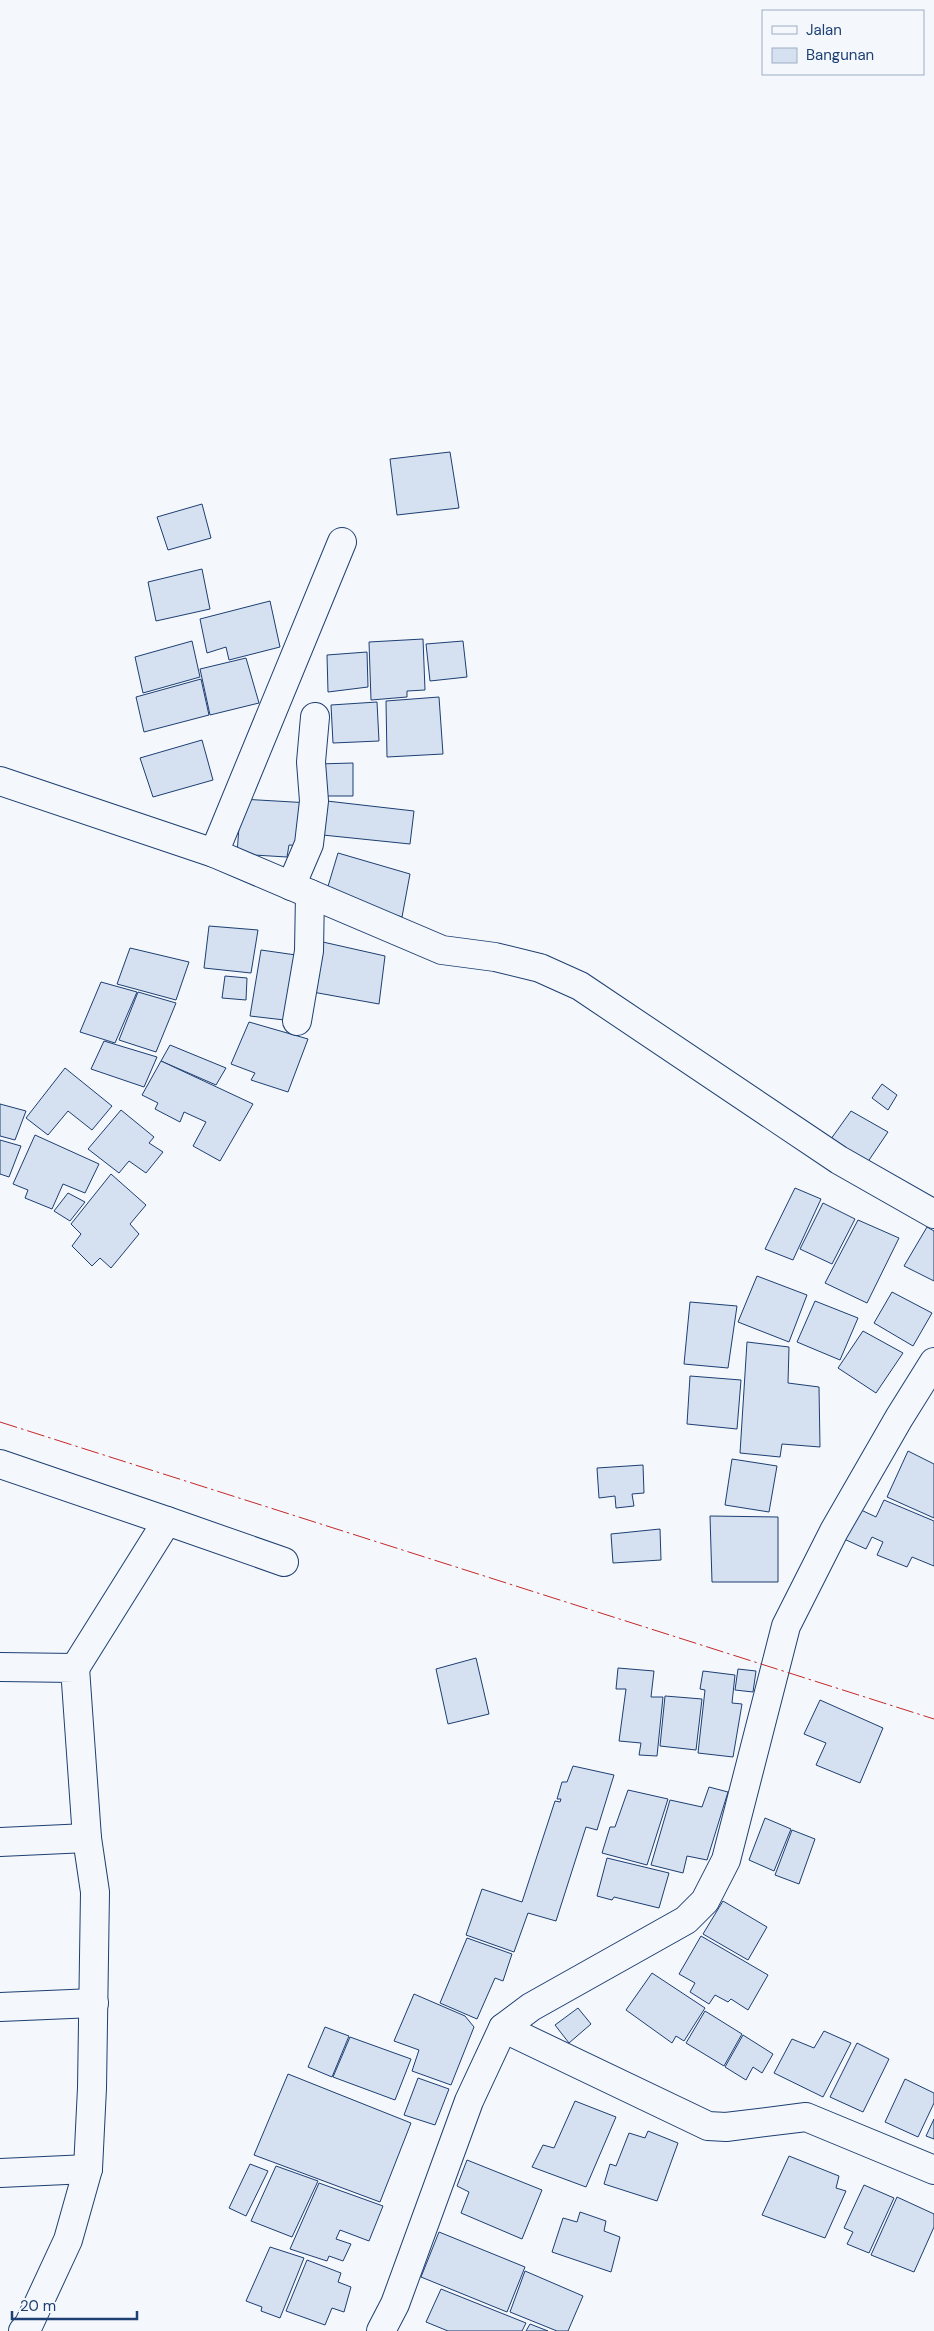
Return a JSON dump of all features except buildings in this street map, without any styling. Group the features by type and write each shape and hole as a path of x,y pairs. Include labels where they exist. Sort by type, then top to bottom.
{"street":[{"path":"214,853 342,542"},
{"path":"297,1021 309,951 300,890 309,844 314,801 311,762 315,717"},
{"path":"0,781 214,853 442,950 495,957 540,968 580,986 839,1160 934,1214"},
{"path":"381,2331 394,2304 469,2101 503,2028 531,2007 686,1920 705,1901 726,1860 786,1626 834,1531 899,1418 934,1362"},
{"path":"0,1464 167,1520 284,1562"},
{"path":"23,2331 29,2324 68,2240 88,2169 92,2088 95,1892 87,1838 74,1668 167,1520"},
{"path":"0,1667 74,1668"},
{"path":"0,1842 87,1838"},
{"path":"0,2007 94,2003"},
{"path":"503,2028 708,2126 726,2127 806,2117 934,2170"},
{"path":"0,2173 88,2169"}],"power":[{"path":"0,1422 934,1719"}]}
